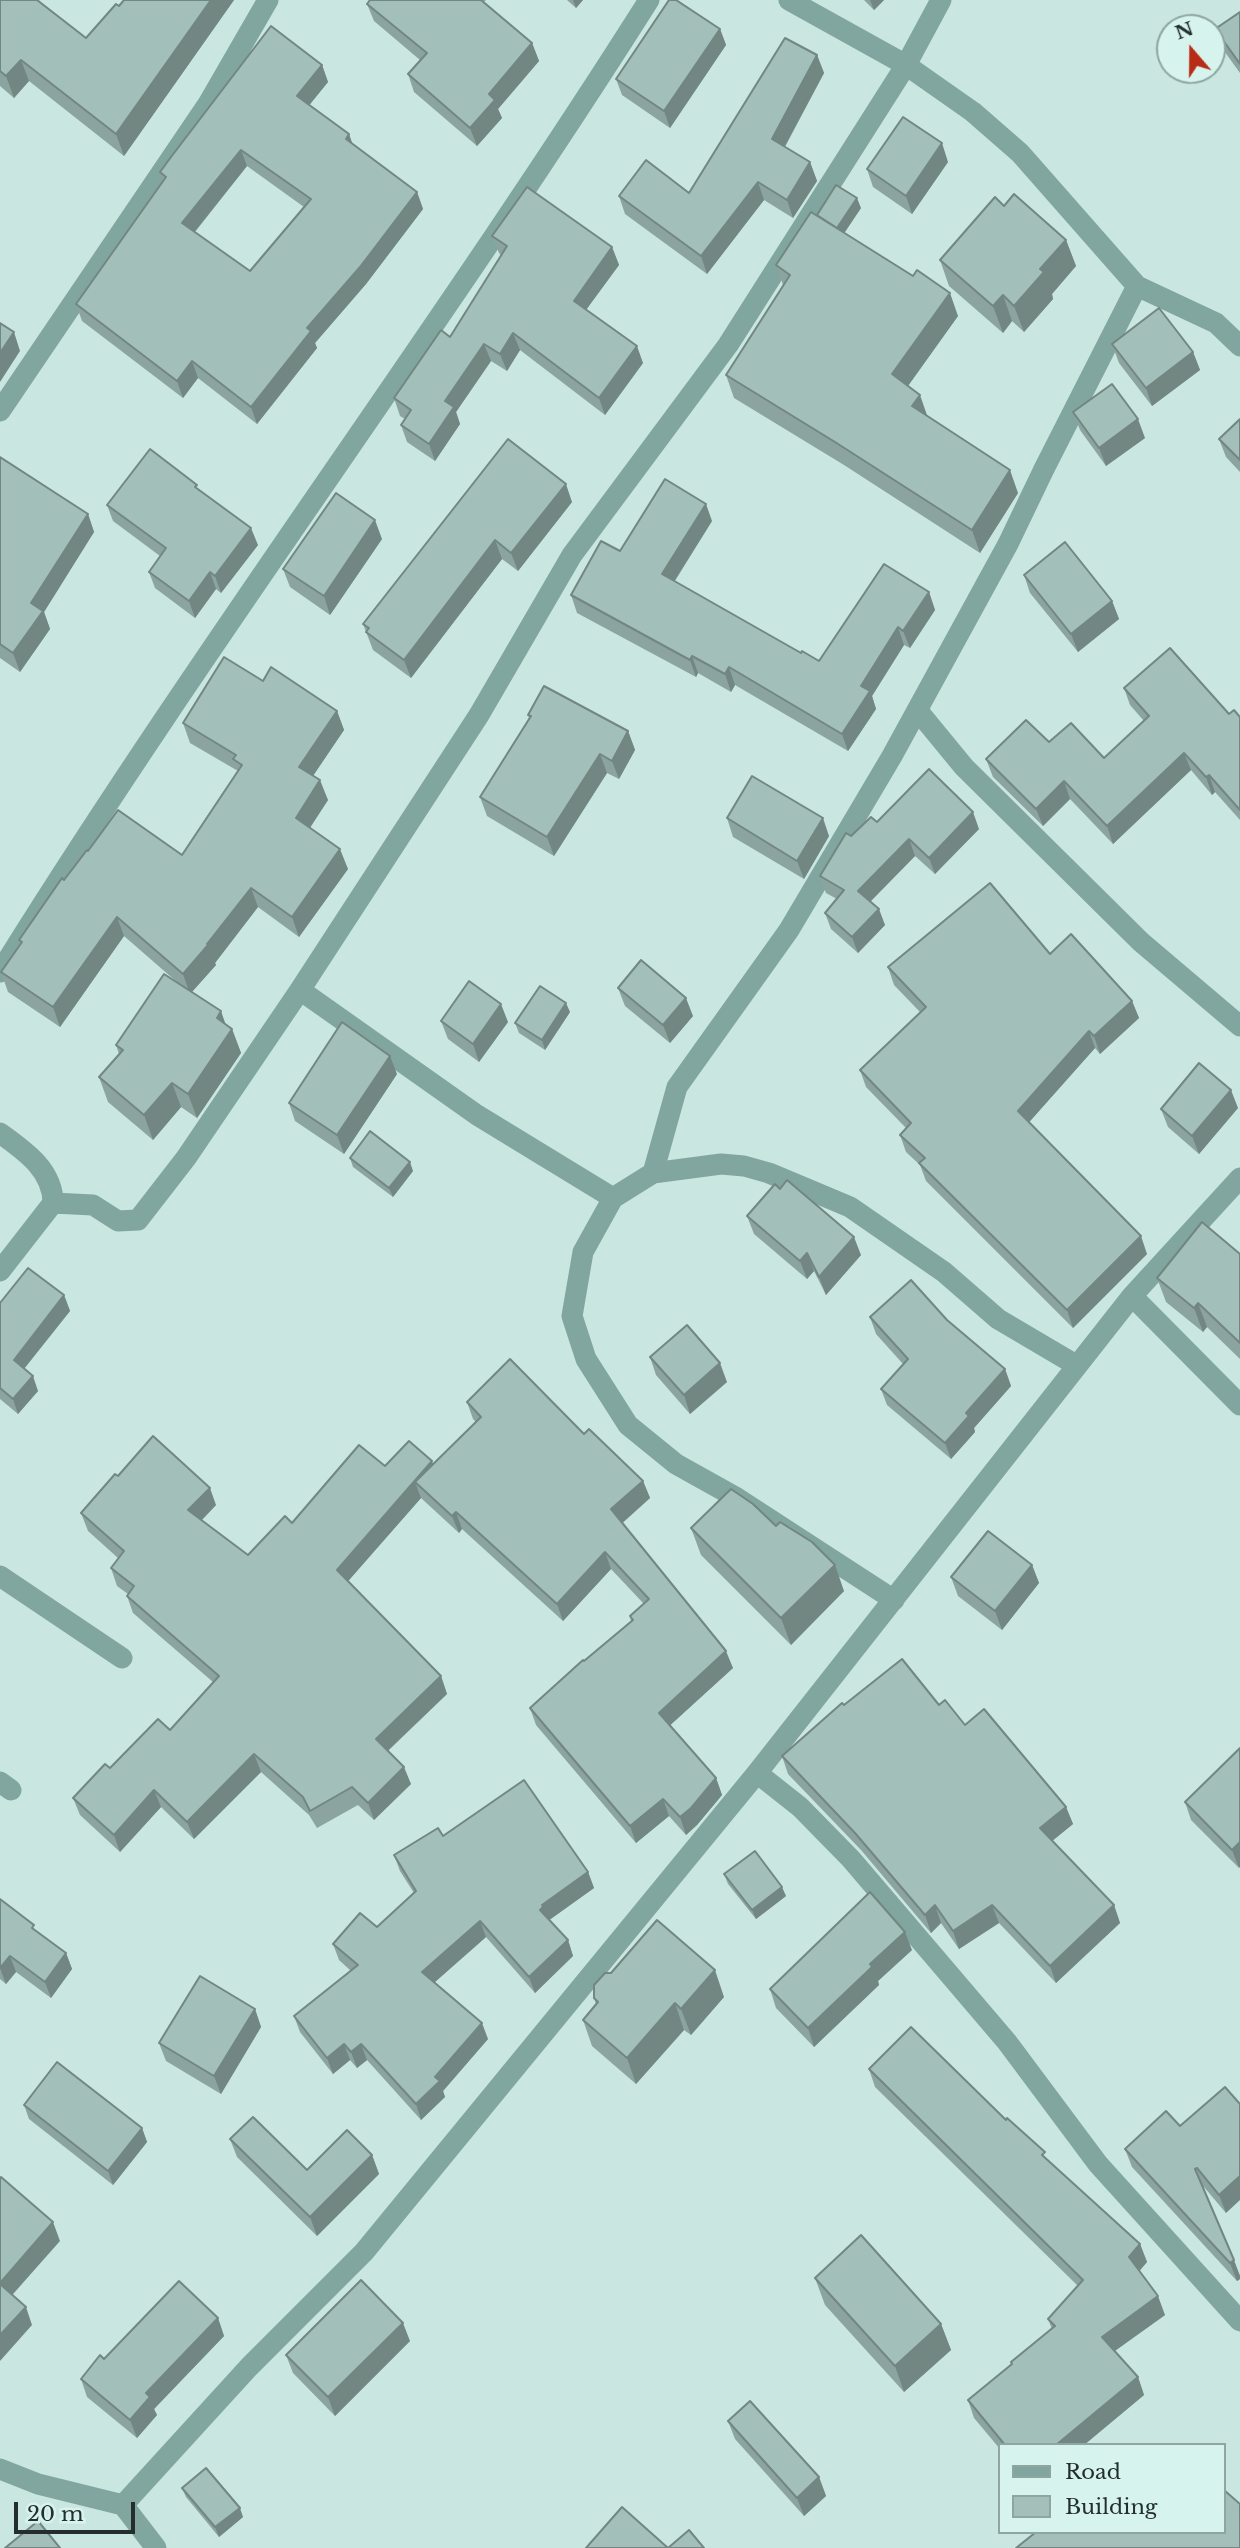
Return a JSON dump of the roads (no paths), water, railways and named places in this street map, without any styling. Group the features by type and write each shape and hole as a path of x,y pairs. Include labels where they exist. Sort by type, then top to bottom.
{"street":[{"path":"0,411 208,104 268,0"},
{"path":"0,972 83,838 571,124 649,0"},
{"path":"789,0 906,65 973,112 1020,153 1137,286 1216,323 1240,346"},
{"path":"53,1203 93,1205 118,1221 138,1220 186,1158 300,990 479,715 572,555 729,345 906,65 941,0"},
{"path":"653,1173 677,1087 789,930 918,711 1008,544 1137,286"},
{"path":"918,711 964,767 1141,942 1240,1026"},
{"path":"300,990 477,1115 613,1198"},
{"path":"0,1133 36,1162 48,1178 53,1191 53,1203 0,1271"},
{"path":"894,1600 737,1497 676,1464 628,1425 586,1359 572,1317 583,1252 613,1198 653,1173 721,1164 744,1166 769,1173 850,1207 944,1272 998,1319 1076,1365"},
{"path":"123,2505 249,2367 364,2252 757,1773 1132,1296 1240,1178"},
{"path":"1132,1296 1240,1405"},
{"path":"0,1577 122,1658"},
{"path":"757,1773 800,1807 851,1859 1007,2042 1098,2164 1240,2322"},
{"path":"0,2469 38,2484 123,2505 156,2548"}]}
